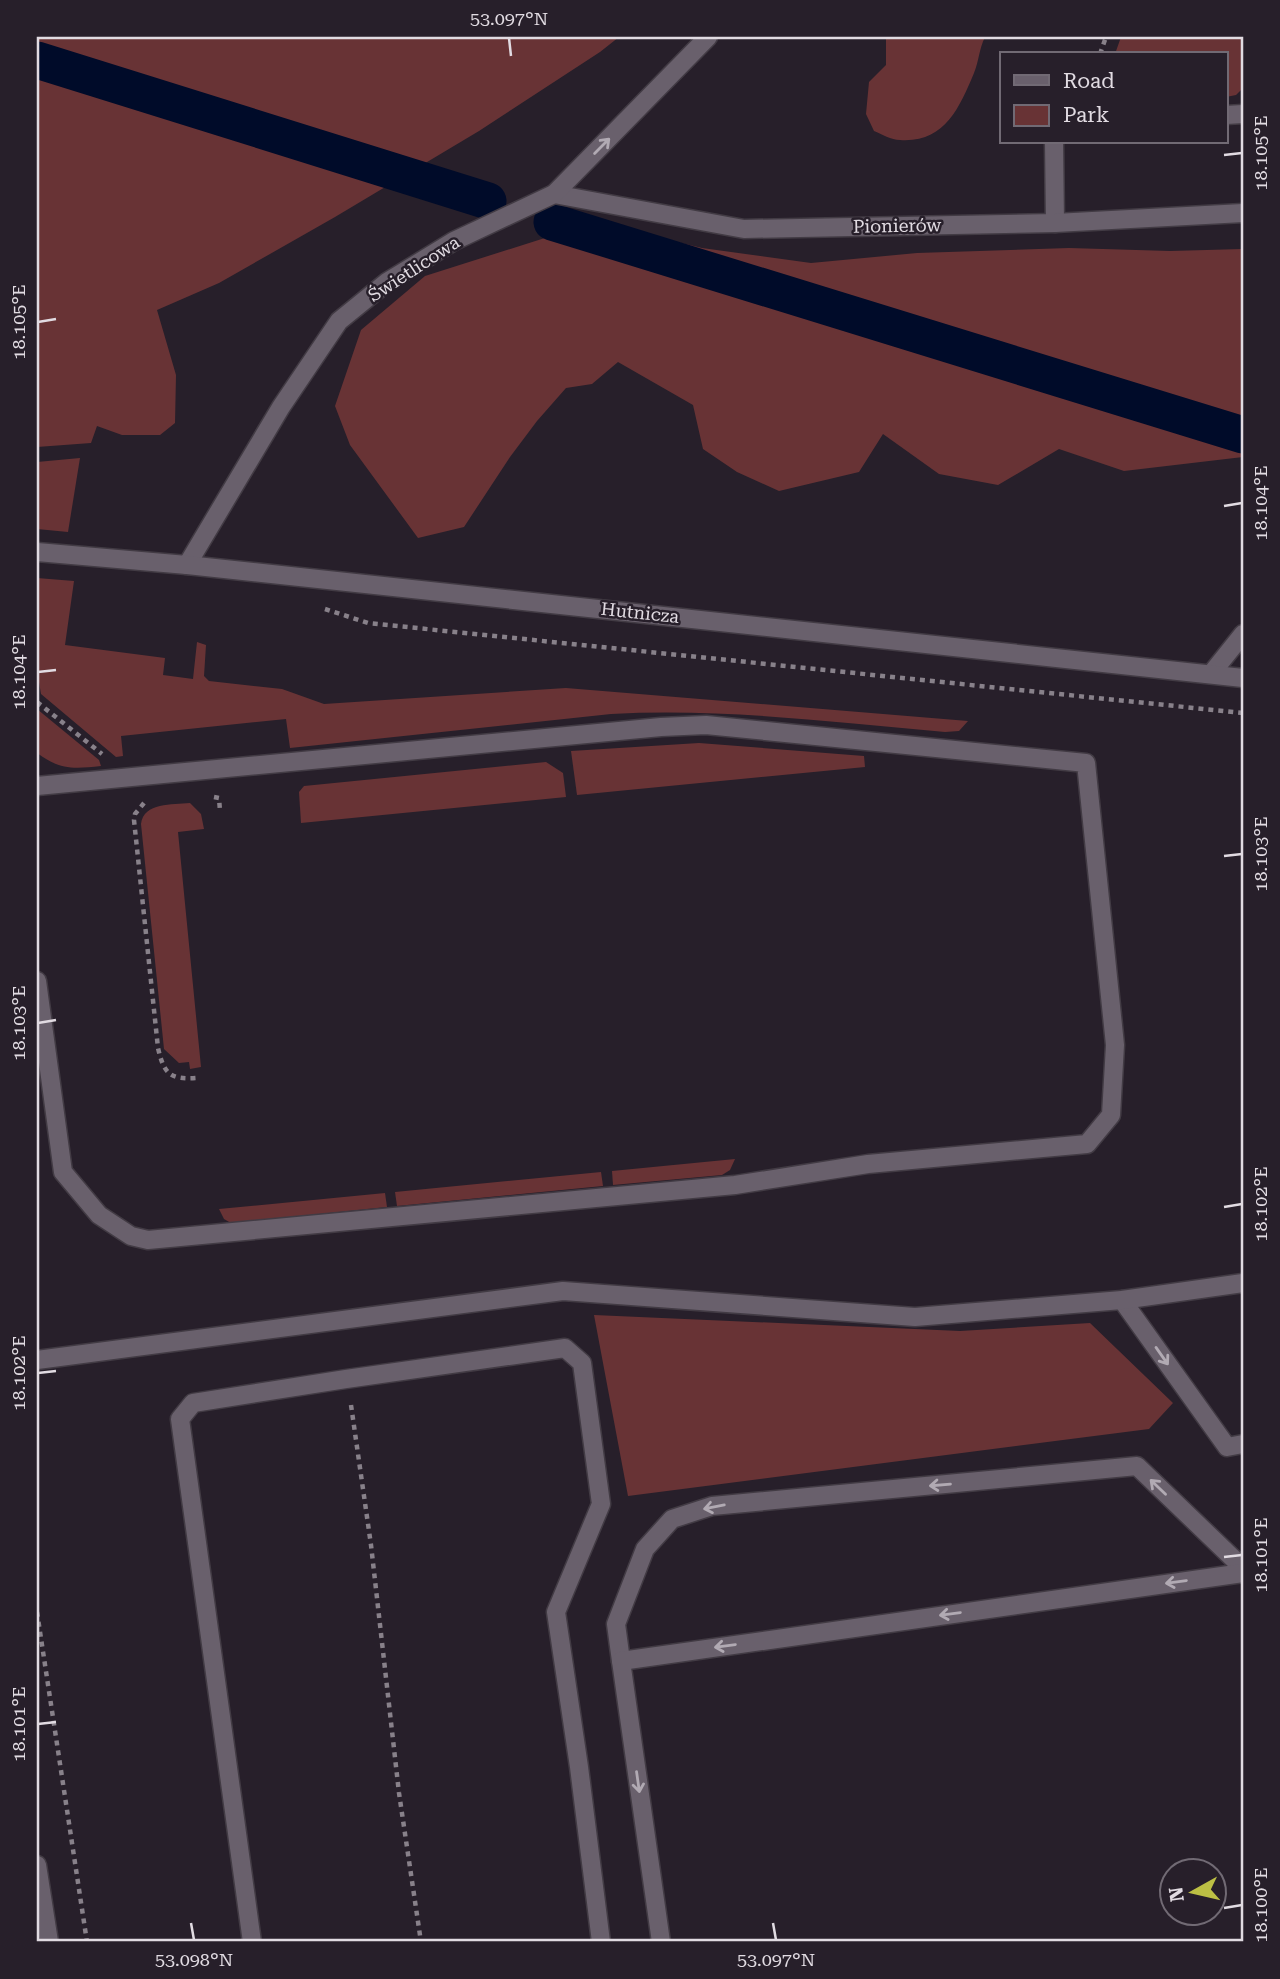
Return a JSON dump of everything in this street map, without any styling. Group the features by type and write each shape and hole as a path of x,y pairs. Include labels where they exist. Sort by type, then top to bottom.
{"street":[{"name":"Świetlicowa","path":"187,565 281,407 339,321 387,282 454,241 554,194 708,37"},
{"path":"1054,144 1055,223"},
{"name":"Pionierów","path":"554,194 744,229 1055,223 1243,213"},
{"name":"Hutnicza","path":"37,552 187,565 1243,678"},
{"path":"1211,674 1243,634"},
{"path":"37,786 706,725 1086,763 1115,1045 1111,1115 1087,1144 868,1164 735,1185 148,1240 131,1236 99,1215 63,1171 37,981"},
{"path":"37,1360 564,1291 915,1317 1122,1300 1243,1283"},
{"path":"1122,1300 1227,1447 1243,1444"},
{"path":"252,1942 180,1419 193,1403 346,1378 565,1349 582,1363 601,1504 555,1612 579,1767 601,1942"},
{"path":"661,1942 616,1624 645,1549 672,1519 712,1506 1137,1466 1243,1570"},
{"path":"621,1661 1243,1570"},
{"path":"37,1865 49,1942"}],"path":[{"path":"322,607 368,623 1243,713"},
{"path":"37,702 106,757 118,761 144,803 135,814 134,820 158,1048 162,1064 170,1076 197,1078"},
{"path":"346,1378 369,1531 398,1780 421,1942"},
{"path":"37,1612 87,1942"}],"green space":[{"path":"37,37 619,37 479,131 335,217 219,283 157,310 176,375 175,423 160,435 122,435 97,426 91,443 37,447"},
{"path":"886,37 985,37 974,73 956,111 939,130 928,136 900,140 890,138 874,131 866,114 869,82 886,65"},
{"path":"1121,37 1243,37 1243,88 1236,95 1228,97 1228,52 1116,52"},
{"path":"595,222 702,248 811,263 917,253 1069,248 1170,251 1243,249 1243,457 1124,471 1059,449 998,485 939,474 883,434 859,472 779,491 737,472 703,449 693,405 618,362 592,384 566,388 510,457 464,527 418,538 350,445 335,406 361,330 425,276"},
{"path":"80,458 68,532 37,529 37,462"},
{"path":"37,578 74,581 65,645 165,658 163,675 193,679 197,642 206,645 204,676 209,681 282,689 324,704 566,688 968,721 959,731 945,732 737,714 611,714 290,748 286,719 121,736 123,756 116,757 41,694 37,670"},
{"path":"37,709 99,760 101,766 67,767 53,763 37,753"},
{"path":"699,743 864,756 865,767 577,795 571,751"},
{"path":"546,762 563,773 566,797 301,823 299,792 304,786"},
{"path":"190,803 201,814 204,829 178,832 201,1067 190,1069 189,1062 179,1063 164,1049 141,824 143,817 153,808"},
{"path":"735,1159 730,1170 722,1175 613,1185 612,1171"},
{"path":"601,1172 603,1186 397,1206 395,1192"},
{"path":"385,1193 387,1207 231,1223 224,1219 219,1209"},
{"path":"594,1315 960,1331 1090,1323 1173,1403 1149,1429 628,1496"}],"waterway":[{"path":"37,60 488,201"},
{"path":"552,222 1243,435"}]}
